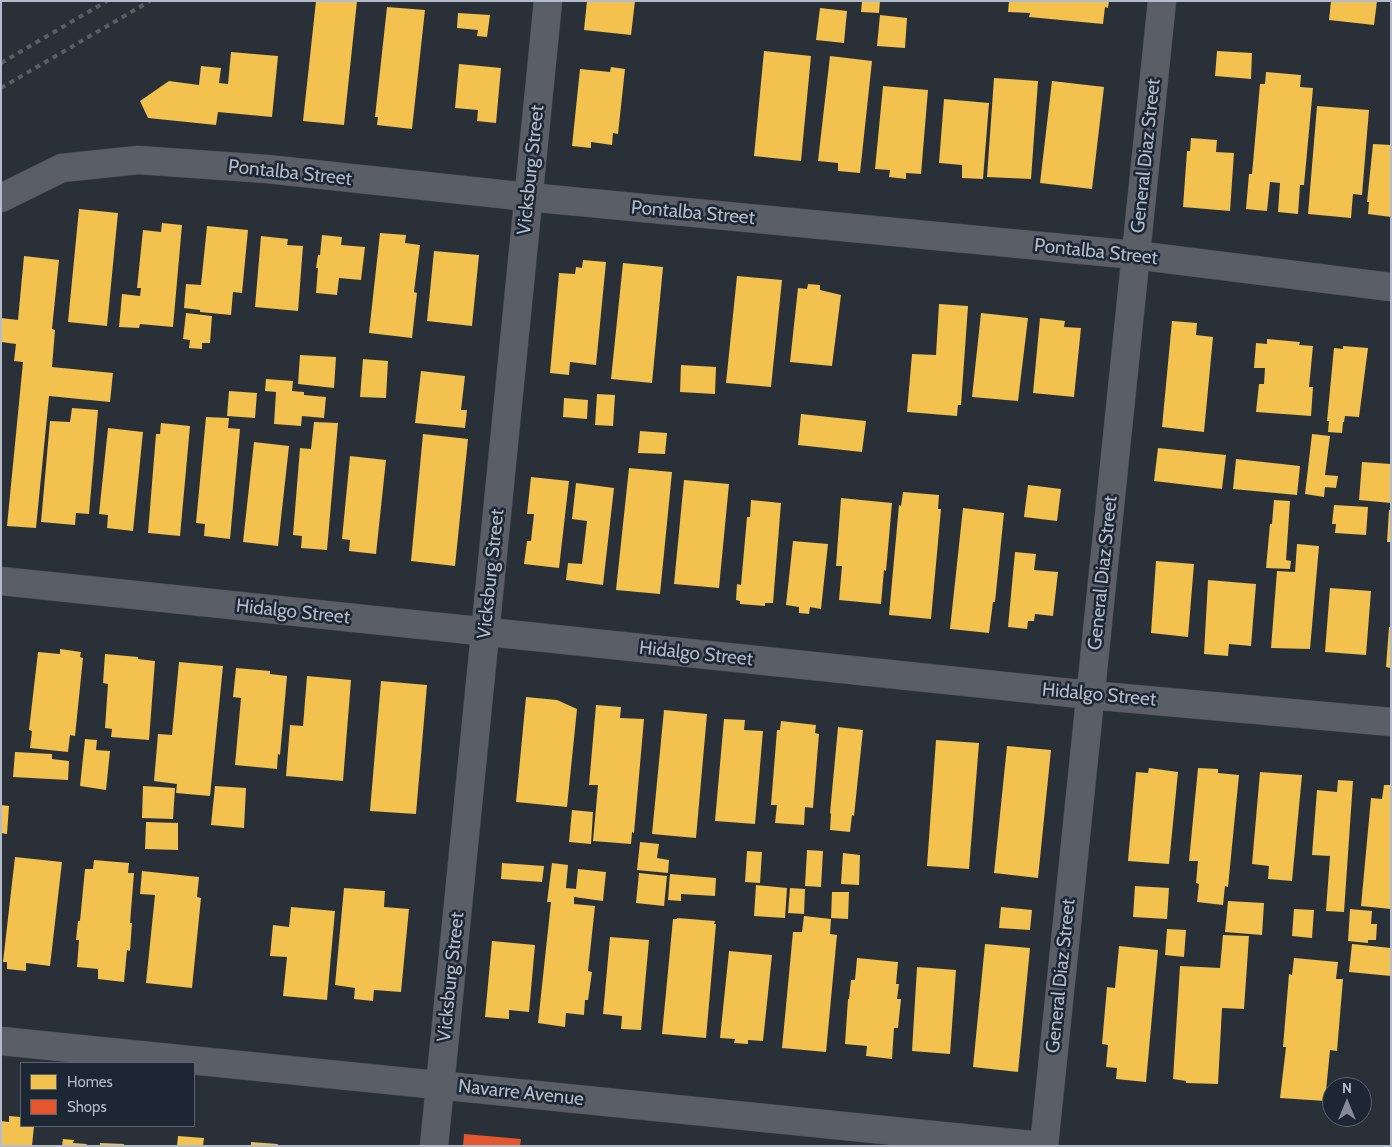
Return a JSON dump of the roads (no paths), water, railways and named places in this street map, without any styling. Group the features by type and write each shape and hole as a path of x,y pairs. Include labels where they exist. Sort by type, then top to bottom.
{"street":[{"name":"Vicksburg Street","path":"434,1146 548,1"},
{"name":"General Diaz Street","path":"1043,1146 1162,1"},
{"name":"Pontalba Street","path":"1,198 62,168 138,160 266,169 528,197 1135,255 1391,287"},
{"name":"Hidalgo Street","path":"1,581 1090,694 1391,722"},
{"name":"Navarre Avenue","path":"1,1041 1043,1146"}],"railway":[{"path":"1,63 107,1"},
{"path":"1,88 150,1"}]}
